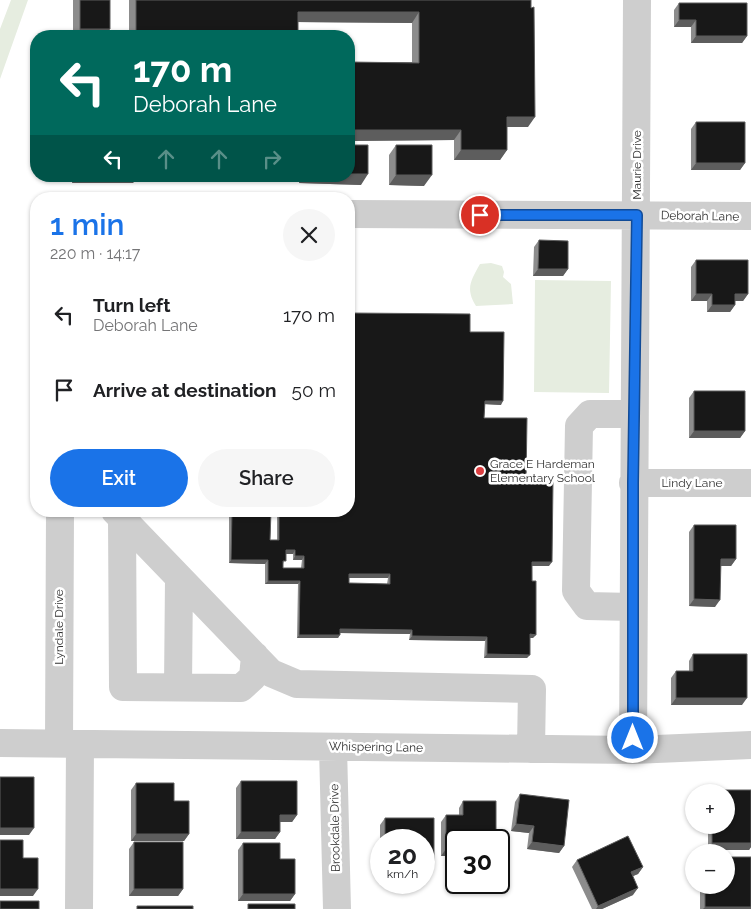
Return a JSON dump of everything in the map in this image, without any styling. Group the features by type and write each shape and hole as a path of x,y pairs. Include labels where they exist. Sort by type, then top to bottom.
{"street":[{"name":"Maurie Drive","path":"633,750 637,0"},
{"name":"Deborah Lane","path":"355,214 751,216"},
{"path":"633,607 587,606 576,591 579,426 590,414 634,414"},
{"name":"Lindy Lane","path":"633,483 751,483"},
{"name":"Lyndale Drive","path":"60,517 69,744 79,909"},
{"path":"118,517 123,687 241,688 253,677 255,656"},
{"path":"120,517 271,673 297,684 532,689 531,749"},
{"path":"178,687 179,579"},
{"name":"Whispering Lane","path":"0,743 633,750 751,745"},
{"name":"Brookdale Drive","path":"333,747 337,909"}],"shaded area":[{"path":"11,0 28,0 0,79 0,29"},
{"path":"491,263 502,266 503,277 511,284 513,304 476,306 471,295 470,285 480,264"},
{"path":"535,280 611,281 609,393 534,392"}],"building":[{"path":"80,0 110,0 110,29 80,29"},
{"path":"136,0 531,0 531,8 534,7 535,117 507,117 507,150 461,150 461,130 355,130 355,62 419,63 419,12 298,12 298,30 136,30"},
{"path":"679,3 747,3 747,36 696,36 696,20 679,20"},
{"path":"696,122 745,122 745,163 696,163"},
{"path":"355,145 368,145 368,174 355,174"},
{"path":"396,145 432,145 432,175 396,175"},
{"path":"539,240 568,241 568,269 538,269"},
{"path":"696,260 748,260 748,294 735,294 735,305 712,305 712,294 696,294"},
{"path":"355,313 470,314 470,332 504,332 503,401 485,401 484,418 527,418 526,481 553,481 552,562 532,562 532,581 536,581 536,635 530,634 530,655 487,654 487,637 412,636 412,630 340,629 340,635 299,635 300,581 268,581 268,560 231,560 232,517 271,517 270,540 279,540 279,517 355,517","holes":["286,550 295,550 295,556 304,556 304,568 283,568 283,561 286,561","349,574 390,574 390,584 349,583"]},
{"path":"694,391 745,391 745,431 694,431"},
{"path":"694,525 736,525 736,559 721,559 720,600 694,599"},
{"path":"693,654 747,654 747,698 676,698 676,671 693,671"},
{"path":"0,777 34,777 34,828 0,828"},
{"path":"241,781 297,781 297,815 280,815 280,832 241,832"},
{"path":"136,783 174,783 174,801 189,801 189,834 136,834"},
{"path":"735,790 751,790 751,843 712,843 712,834 735,834"},
{"path":"520,794 569,800 564,846 532,842 534,826 516,824"},
{"path":"463,801 496,801 496,829 446,829 446,815 463,815"},
{"path":"385,818 434,818 434,829 385,829"},
{"path":"628,836 643,867 631,872 638,888 598,906 577,860"},
{"path":"0,840 23,840 23,858 38,858 38,889 0,889"},
{"path":"134,842 183,842 183,889 134,889"},
{"path":"243,843 280,843 280,859 295,859 295,894 243,894"},
{"path":"735,857 751,857 751,907 705,907 705,894 735,894"},
{"path":"0,901 39,901 39,909 0,909"},
{"path":"248,904 295,904 295,909 248,909"},
{"path":"137,906 193,906 193,909 137,909"}],"place":[{"name":"Grace E Hardeman Elementary School","path":"480,471"}],"route":[{"path":"480,215 637,215 633,483 633,738"}]}
